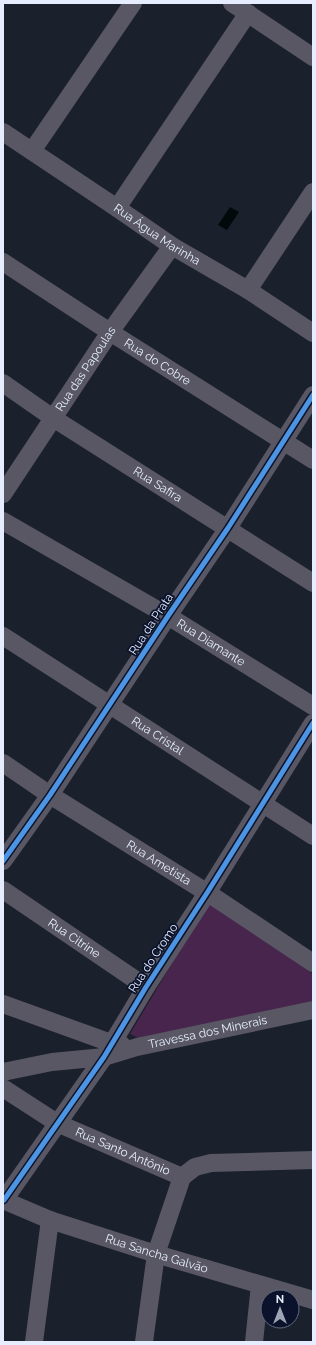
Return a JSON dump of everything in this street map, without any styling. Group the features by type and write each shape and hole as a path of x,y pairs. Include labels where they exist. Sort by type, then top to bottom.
{"street":[{"path":"32,151 133,3"},
{"path":"232,3 313,57"},
{"path":"117,208 248,13"},
{"name":"Rua Água Marinha","path":"3,132 172,246 248,290 313,332"},
{"path":"248,290 313,192"},
{"name":"Rua das Papoulas","path":"3,494 110,332 172,246"},
{"name":"Rua do Cobre","path":"3,262 110,332 313,460"},
{"name":"Rua Safira","path":"3,383 53,418 313,583"},
{"name":"Rua da Prata","path":"3,861 50,795 228,528 313,395"},
{"name":"Rua Diamante","path":"3,521 168,616 313,706"},
{"name":"Rua Cristal","path":"3,636 313,836"},
{"name":"Rua do Cromo","path":"4,1200 108,1050 146,987 264,804 313,724"},
{"name":"Rua Ametista","path":"3,763 50,795 207,893 313,963"},
{"name":"Rua Citrine","path":"3,890 146,987"},
{"path":"3,1004 108,1050"},
{"name":"Travessa dos Minerais","path":"3,1072 108,1050 137,1047 313,1010"},
{"name":"Rua Santo Antônio","path":"3,1088 57,1123 182,1176"},
{"path":"144,1342 156,1254 182,1176 195,1166 211,1163 313,1160"},
{"name":"Rua Sancha Galvão","path":"4,1200 50,1220 156,1254 313,1300"},
{"path":"34,1342 50,1220"},
{"path":"254,1342 260,1285"}],"shaded area":[{"path":"230,207 239,212 227,230 218,225"},
{"path":"209,901 313,974 313,1005 144,1041 130,1034"}],"cycle path":[{"path":"3,861 50,795 228,528 313,395"},
{"path":"4,1200 104,1057 146,987 207,893 313,723"}]}
